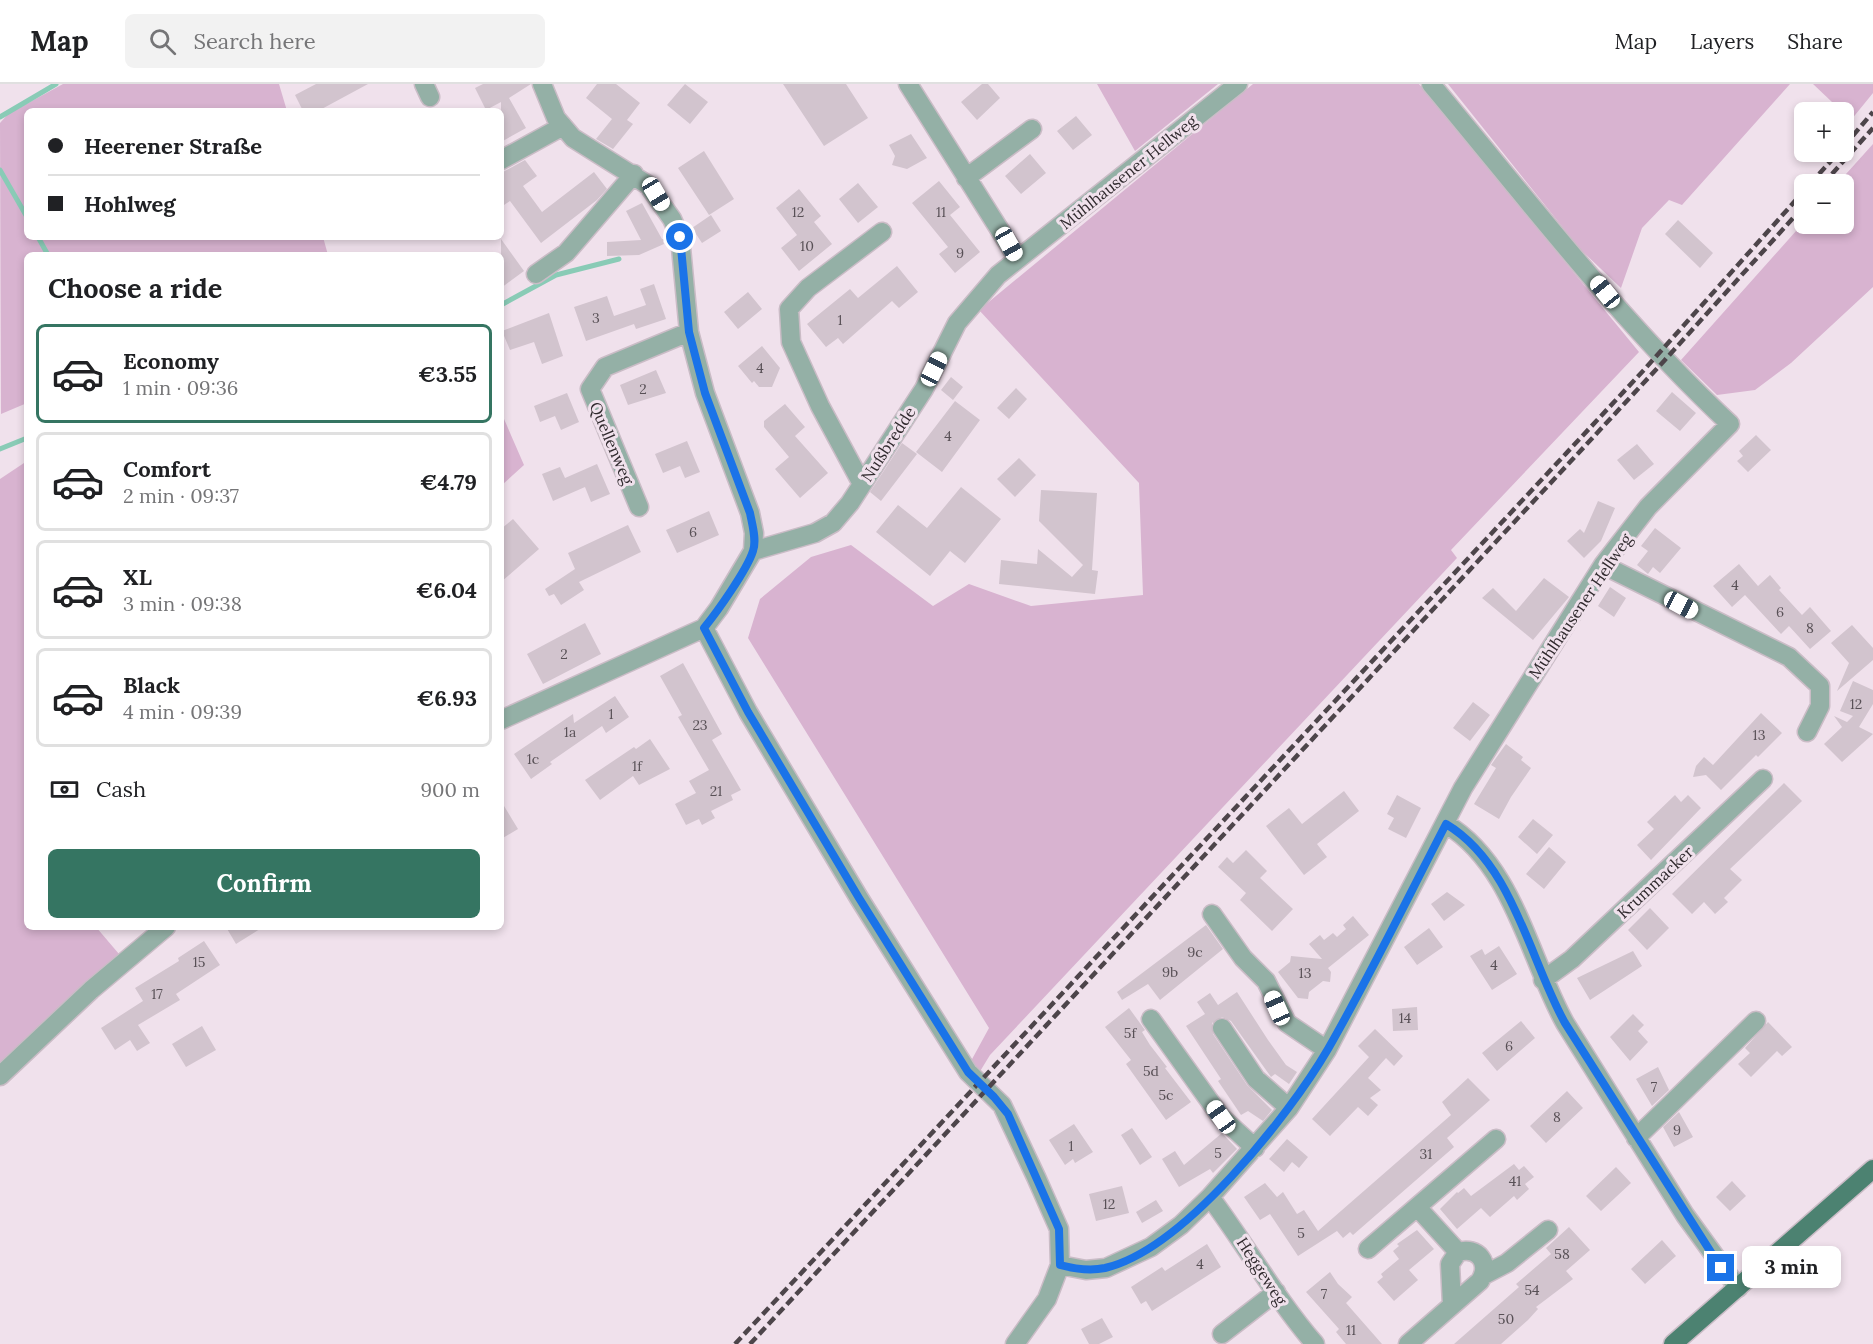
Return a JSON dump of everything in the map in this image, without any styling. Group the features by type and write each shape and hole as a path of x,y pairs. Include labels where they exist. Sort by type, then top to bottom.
{"main road":[{"path":"1673,1344 1873,1169"}],"street":[{"path":"504,719 704,628 719,608 753,551 750,513 705,393 689,332 680,237 656,194 634,174 573,138 555,118 542,84"},
{"path":"908,84 1018,259"},
{"name":"Mühlhausener Hellweg","path":"1018,259 1238,84"},
{"name":"Mühlhausener Hellweg","path":"1060,1265 1086,1270 1106,1268 1151,1247 1181,1225 1210,1197 1288,1108 1327,1050 1463,788 1603,565 1648,507 1730,424 1679,376 1638,332 1431,84"},
{"path":"504,158 563,126"},
{"path":"966,178 1032,129"},
{"path":"536,274 566,253 634,174"},
{"path":"862,484 820,406 791,342 789,309 808,288 882,232"},
{"name":"Nußbredde","path":"753,551 816,533 833,523 850,503 924,389 957,322 977,297 1018,259"},
{"name":"Quellenweg","path":"639,507 590,389 605,367 689,332"},
{"path":"1603,565 1789,657 1820,686 1820,706 1807,732"},
{"path":"704,628 748,712 865,908 968,1072 1008,1114 1059,1229 1060,1265 1047,1299 1015,1344"},
{"name":"Krummacker","path":"1543,980 1572,959 1763,779"},
{"path":"1446,824 1466,836 1497,880 1518,917 1543,980 1565,1023 1685,1215 1738,1288"},
{"path":"1212,914 1243,958 1266,981 1287,1023 1327,1050"},
{"path":"0,1076 91,990 162,930"},
{"path":"1151,1019 1221,1117 1255,1148"},
{"path":"1636,1138 1756,1021"},
{"path":"1222,1028 1256,1079 1288,1108"},
{"path":"1368,1249 1496,1139"},
{"name":"Heggeweg","path":"1210,1197 1247,1247 1294,1320 1315,1344"},
{"path":"1418,1207 1458,1252"},
{"path":"1408,1344 1484,1275 1507,1263 1548,1230"},
{"path":"1452,1305 1450,1264 1458,1252 1470,1250 1481,1256 1486,1268 1484,1275"},
{"path":"1222,1334 1276,1292"}],"shaded area":[{"path":"63,84 279,84 286,108 24,108 24,240 324,240 327,252 24,252 24,404 1,414 0,123 8,114"},
{"path":"1097,84 1218,84 1135,151"},
{"path":"1253,84 1419,84 1639,352 1451,550 1457,558 990,1055 979,1073 971,1061 989,1028 748,638 760,599 811,557 851,545 933,606 969,584 1031,606 1143,595 1139,483 979,310"},
{"path":"1448,84 1790,84 1682,205 1669,200 1642,228 1621,288 1580,249"},
{"path":"1813,84 1873,84 1873,93 1854,116 1854,102 1832,102"},
{"path":"1873,144 1873,287 1791,363 1755,390 1717,395 1681,360 1794,233 1854,234 1854,174 1846,174"},
{"path":"504,419 524,465 504,483"},
{"path":"24,463 24,930 99,930 119,954 0,1068 0,479"}],"building":[{"path":"316,84 368,84 324,108 302,108 295,95"},
{"path":"483,84 531,84 509,98 526,128 504,140 504,108 501,108 501,102 485,108 475,88"},
{"path":"597,84 616,84 640,103 627,120 633,124 613,149 596,139 612,119 586,98"},
{"path":"685,84 708,102 690,124 667,105"},
{"path":"783,84 846,84 868,118 824,146"},
{"path":"982,84 988,84 1000,98 977,120 961,102"},
{"path":"1076,116 1092,135 1073,150 1057,131"},
{"path":"911,134 927,158 907,169 892,165 895,156 889,145"},
{"path":"704,151 734,199 709,215 678,168"},
{"path":"1030,154 1046,173 1021,194 1005,176"},
{"path":"525,160 537,176 523,186 542,212 594,172 607,189 597,200 541,243 510,201 504,205 504,171"},
{"path":"939,181 960,207 950,215 980,252 955,273 939,254 948,247 912,203"},
{"path":"858,183 878,207 858,223 839,199"},
{"path":"799,189 821,216 814,222 832,244 799,271 781,248 797,235 776,208"},
{"path":"642,203 662,239 668,239 663,241 664,244 639,255 607,256 607,242 641,240 626,211"},
{"path":"711,215 721,231 702,243 692,228"},
{"path":"1678,220 1713,253 1700,268 1665,234"},
{"path":"502,240 524,271 504,286 504,252 501,252"},
{"path":"897,266 918,292 899,308 892,301 843,344 838,338 826,347 807,324 850,289 858,298"},
{"path":"654,284 666,319 636,329 634,324 586,341 574,307 607,296 614,316 646,305 640,289"},
{"path":"748,292 762,309 738,329 724,312"},
{"path":"549,313 563,356 542,364 534,342 510,350 504,330"},
{"path":"762,346 780,368 772,387 759,387 754,381 752,383 738,366"},
{"path":"656,370 666,393 628,405 620,385"},
{"path":"951,377 963,387 953,400 941,390"},
{"path":"1016,388 1027,399 1009,419 997,408"},
{"path":"1672,392 1696,413 1680,431 1656,411"},
{"path":"567,393 579,422 561,430 555,416 540,422 534,406"},
{"path":"955,401 980,420 942,472 916,452"},
{"path":"785,404 805,427 795,436 828,473 800,498 775,469 789,457 764,427 764,421"},
{"path":"1756,435 1771,450 1748,472 1737,461 1743,456 1739,451"},
{"path":"687,441 700,472 685,478 680,466 663,473 655,454"},
{"path":"902,443 917,454 881,501 870,492"},
{"path":"1637,444 1654,464 1634,480 1617,460"},
{"path":"1019,458 1036,475 1015,497 997,479"},
{"path":"597,464 610,494 591,502 585,487 553,501 542,474 560,467 565,478"},
{"path":"961,487 1001,519 965,563 950,551 930,576 876,532 898,505 927,528"},
{"path":"1041,490 1097,493 1092,570 1098,571 1095,594 999,584 1001,560 1037,564 1038,549 1072,577 1083,565 1039,521"},
{"path":"1598,501 1615,508 1601,541 1584,558 1567,541 1580,529 1584,533"},
{"path":"709,511 719,535 677,553 666,530"},
{"path":"513,519 539,549 504,579 504,526"},
{"path":"628,525 641,552 579,582 584,590 561,605 554,594 549,596 545,589 575,569 568,553"},
{"path":"1655,528 1681,548 1660,573 1653,567 1648,574 1637,565 1648,551 1641,546"},
{"path":"1739,564 1758,586 1770,575 1781,588 1779,590 1802,615 1810,607 1831,631 1810,649 1789,626 1781,634 1745,595 1732,607 1713,586"},
{"path":"1544,578 1569,597 1533,640 1482,598 1493,588 1516,611"},
{"path":"1610,587 1626,598 1614,617 1598,606"},
{"path":"585,623 601,654 543,684 527,654"},
{"path":"1852,625 1873,648 1873,660 1837,691 1849,663 1831,643"},
{"path":"683,663 722,734 712,740 741,790 731,795 733,800 711,811 715,818 702,825 699,819 686,825 675,804 696,793 689,781 709,770 678,717 682,715 660,676"},
{"path":"1853,681 1873,690 1873,704 1859,727 1873,734 1842,762 1824,744 1842,727 1834,716 1847,722 1853,716 1840,711"},
{"path":"615,696 629,717 606,733 602,726 550,762 552,764 531,779 514,754 573,714 574,723"},
{"path":"1473,702 1490,715 1470,741 1453,728"},
{"path":"1761,713 1782,733 1758,757 1756,755 1721,790 1706,775 1693,777 1696,766 1704,757 1713,765"},
{"path":"650,739 670,769 639,785 633,776 600,800 585,780"},
{"path":"1506,744 1523,757 1521,760 1531,768 1499,819 1474,804 1496,768 1491,765"},
{"path":"1784,783 1802,801 1730,869 1742,880 1724,898 1728,902 1715,914 1704,902 1692,914 1672,894"},
{"path":"1344,791 1359,811 1317,844 1327,857 1304,875 1266,826 1289,808 1302,824"},
{"path":"1397,795 1421,808 1406,838 1388,829 1394,818 1387,814"},
{"path":"1675,795 1681,802 1688,795 1701,808 1651,860 1637,845 1654,829 1647,822"},
{"path":"504,806 518,829 504,837"},
{"path":"1533,819 1553,835 1537,854 1518,837"},
{"path":"1549,847 1566,862 1544,889 1526,874"},
{"path":"1246,850 1267,871 1260,878 1293,909 1272,931 1240,900 1246,893 1218,867 1227,857 1233,863"},
{"path":"1447,892 1465,905 1444,921 1431,904"},
{"path":"1650,908 1669,928 1647,950 1628,930"},
{"path":"1353,916 1369,935 1328,968 1331,972 1330,982 1323,981 1309,992 1308,999 1298,998 1278,972 1290,962 1291,956 1322,959 1309,944 1320,935 1324,940 1333,933 1337,937 1346,929 1343,925"},
{"path":"1206,925 1223,949 1160,1000 1148,984 1122,1000 1117,992"},
{"path":"1429,928 1443,947 1417,965 1404,947"},
{"path":"228,930 258,930 236,944"},
{"path":"204,941 220,965 176,994 180,1000 138,1025 150,1043 137,1051 130,1040 115,1050 101,1028 143,1001 135,988 179,961 178,958"},
{"path":"1499,946 1517,974 1492,990 1470,956 1482,949 1485,955"},
{"path":"1633,951 1642,966 1590,1000 1577,978"},
{"path":"1237,992 1286,1065 1297,1072 1289,1084 1275,1074 1271,1077 1231,1021 1222,1017 1212,1023 1213,1034 1247,1085 1272,1110 1263,1121 1248,1111 1241,1115 1218,1081 1221,1079 1186,1026 1205,1014 1197,1002 1210,993 1218,1005"},
{"path":"1417,1007 1418,1030 1393,1031 1392,1009"},
{"path":"1129,1008 1145,1030 1142,1032 1167,1067 1165,1068 1191,1102 1166,1120 1126,1064 1131,1060 1105,1027"},
{"path":"1633,1014 1644,1025 1638,1031 1648,1042 1630,1061 1610,1037"},
{"path":"1521,1021 1535,1038 1497,1071 1482,1053"},
{"path":"1768,1022 1792,1047 1782,1056 1777,1051 1751,1077 1738,1064 1750,1053 1745,1048"},
{"path":"202,1026 216,1050 186,1067 172,1044"},
{"path":"1375,1029 1403,1056 1394,1066 1386,1058 1368,1078 1381,1090 1370,1098 1378,1105 1368,1116 1358,1107 1330,1136 1312,1119 1369,1057 1358,1046"},
{"path":"1658,1067 1669,1090 1652,1106 1636,1079"},
{"path":"1468,1078 1490,1100 1447,1138 1454,1147 1353,1235 1350,1232 1343,1238 1337,1231 1298,1256 1270,1214 1260,1220 1244,1197 1265,1183 1277,1197 1283,1192 1297,1214 1304,1210 1318,1231 1451,1115 1442,1102"},
{"path":"1567,1091 1583,1108 1546,1143 1530,1126"},
{"path":"1679,1112 1693,1137 1674,1147 1663,1127"},
{"path":"1074,1124 1093,1152 1075,1163 1073,1159 1065,1165 1049,1140"},
{"path":"1132,1128 1152,1157 1140,1165 1121,1135"},
{"path":"1222,1133 1237,1149 1213,1173 1210,1169 1179,1187 1162,1159 1175,1151 1184,1165"},
{"path":"1287,1139 1308,1157 1299,1168 1292,1162 1284,1172 1269,1159"},
{"path":"1514,1164 1519,1170 1524,1166 1534,1177 1525,1184 1529,1189 1517,1200 1514,1196 1490,1217 1481,1208 1457,1229 1440,1209 1457,1192 1464,1188 1471,1196"},
{"path":"1616,1167 1631,1183 1601,1211 1586,1196"},
{"path":"1732,1181 1746,1196 1730,1211 1716,1197"},
{"path":"1122,1186 1129,1213 1096,1221 1089,1194"},
{"path":"1156,1200 1163,1211 1142,1223 1136,1212"},
{"path":"1569,1227 1590,1250 1566,1271 1573,1279 1536,1307 1538,1309 1528,1320 1501,1344 1454,1344 1519,1287 1516,1284 1551,1254 1546,1248"},
{"path":"1417,1230 1434,1249 1409,1270 1418,1280 1394,1301 1377,1282 1383,1277 1381,1274 1399,1259 1393,1251 1399,1246 1397,1244"},
{"path":"1662,1240 1676,1256 1645,1284 1631,1269"},
{"path":"1207,1244 1221,1267 1152,1311 1146,1301 1141,1304 1131,1287 1162,1267 1165,1271"},
{"path":"1330,1272 1338,1284 1352,1297 1346,1303 1382,1344 1346,1344 1336,1332 1339,1329 1306,1292"},
{"path":"1102,1318 1113,1337 1099,1344 1089,1344 1081,1329"}],"waterway":[{"path":"0,117 56,84"},
{"path":"0,170 24,212"},
{"path":"40,240 46,252"},
{"path":"504,303 556,275 619,259"},
{"path":"0,449 24,439"}],"railway":[{"path":"1854,134 1873,112"},
{"path":"1832,174 1873,128"},
{"path":"1819,174 1830,162"},
{"path":"735,1344 1643,371 1794,202"},
{"path":"750,1344 1664,361 1794,217"}],"route":[{"path":"680,237 689,332 715,424 750,513 754,533 753,551 719,608 704,628 748,712 859,898 968,1072 1002,1105 1008,1114 1059,1229 1062,1245 1060,1265 1086,1270 1106,1268 1151,1247 1196,1211 1249,1155 1288,1108 1327,1050 1446,824 1466,836 1497,880 1518,917 1543,980 1565,1023 1685,1215 1721,1268"}]}
